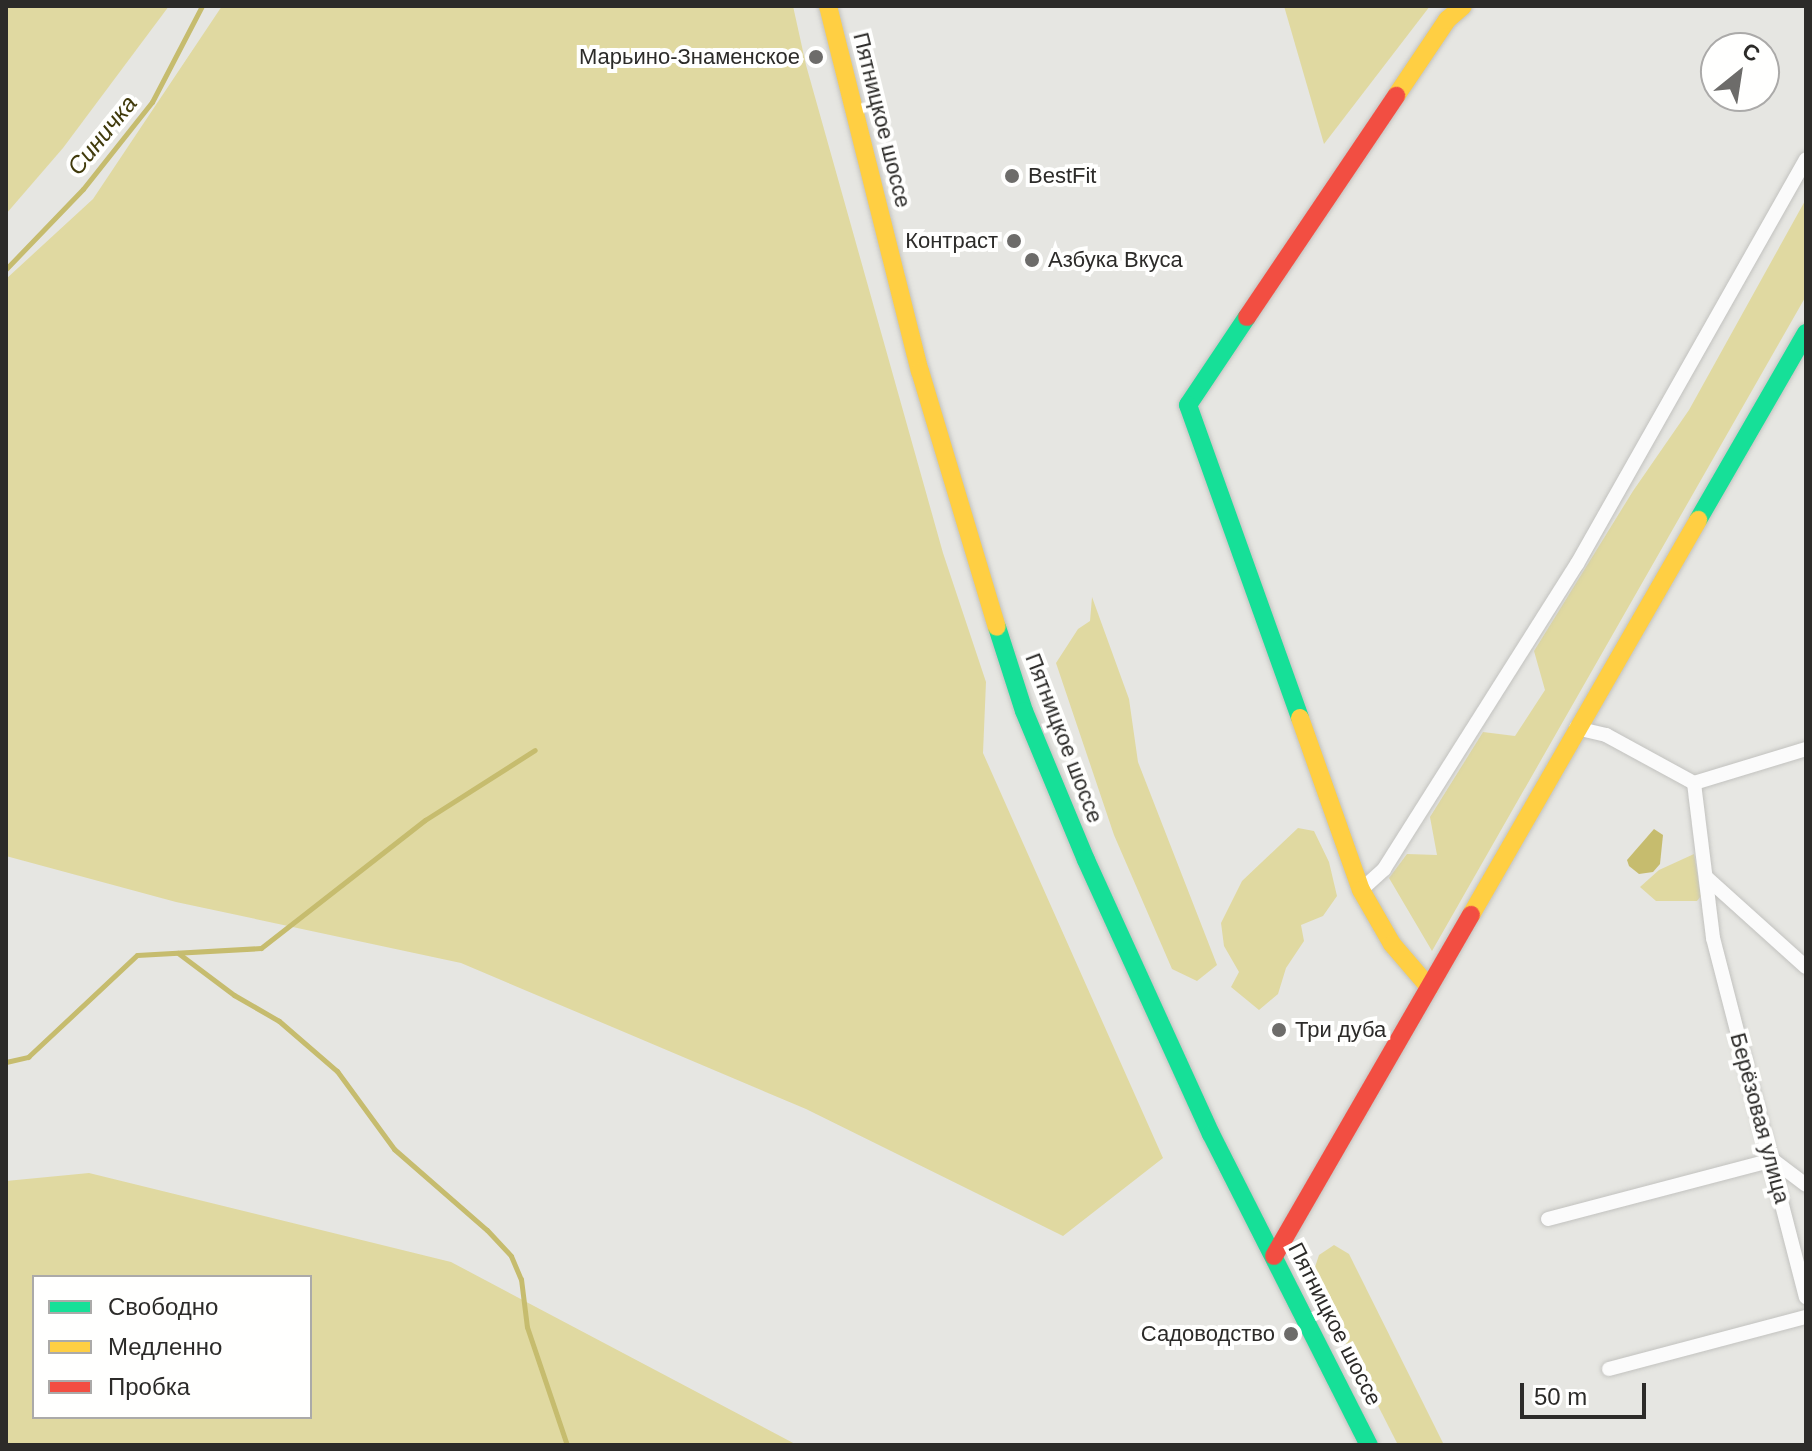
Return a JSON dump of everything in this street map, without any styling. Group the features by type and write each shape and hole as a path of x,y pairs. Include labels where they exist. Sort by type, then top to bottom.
{"street":[{"name":"Пятницкое шоссе","path":"828,6 920,371 967,533 1024,711 1086,860 1211,1134 1369,1445"},
{"path":"1429,987 1392,944 1361,890 1188,405 1447,20 1463,6"},
{"path":"1361,890 1384,869 1577,564 1806,159"},
{"path":"1274,1256 1806,333"},
{"path":"1576,728 1606,735 1694,783 1805,751"},
{"name":"Берёзовая улица","path":"1694,783 1713,938 1773,1160 1806,1297"},
{"path":"1707,878 1806,967"},
{"path":"1548,1219 1773,1160 1806,1185"},
{"path":"1609,1369 1806,1317"}],"shaded area":[{"path":"6,6 169,6 63,148 6,214"},
{"path":"222,6 793,6 806,65 943,553 986,682 983,753 1163,1158 1063,1236 806,1109 461,963 176,902 6,856 6,279 93,199"},
{"path":"1284,6 1430,6 1324,144"},
{"path":"1806,199 1806,296 1432,951 1389,878 1407,854 1437,855 1430,817 1483,732 1515,736 1545,690 1534,651 1633,491 1689,410"},
{"path":"1092,597 1129,699 1138,762 1217,965 1197,981 1172,969 1114,835 1056,663 1078,629 1090,621"},
{"path":"1298,828 1314,831 1329,862 1337,896 1323,916 1301,925 1304,941 1286,968 1278,994 1259,1010 1231,987 1239,972 1224,946 1221,923 1242,881"},
{"path":"1654,829 1663,835 1660,864 1653,872 1639,874 1627,860"},
{"path":"1694,854 1701,896 1697,901 1656,901 1640,887 1659,870"},
{"path":"89,1173 451,1262 797,1445 6,1445 6,1181"},
{"path":"1334,1245 1349,1254 1444,1445 1398,1445 1312,1276 1319,1255"}],"waterway":[{"name":"Синичка","path":"6,269 83,189 152,102 202,6"},
{"path":"6,1062 28,1057 137,955 261,948 425,820 535,750"},
{"path":"178,953 234,995 279,1021 337,1071 394,1149 487,1230 511,1256 521,1279 527,1327 567,1445"}],"traffic: fast":[{"path":"1247,317 1188,405 1300,718"},
{"path":"1698,520 1806,333"},
{"path":"997,627 1024,711 1086,860 1211,1134 1369,1445"}],"traffic: slow":[{"path":"828,6 920,371 997,627"},
{"path":"1396,96 1447,20 1463,6"},
{"path":"1471,915 1698,520"},
{"path":"1300,718 1361,890 1392,944 1429,987"}],"traffic: jam":[{"path":"1247,317 1396,96"},
{"path":"1274,1256 1471,915"}],"place":[{"name":"Марьино-Знаменское","path":"816,57"},
{"name":"BestFit","path":"1012,176"},
{"name":"Контраст","path":"1014,241"},
{"name":"Азбука Вкуса","path":"1032,260"},
{"name":"Три дуба","path":"1279,1030"},
{"name":"Садоводство","path":"1291,1334"}]}
